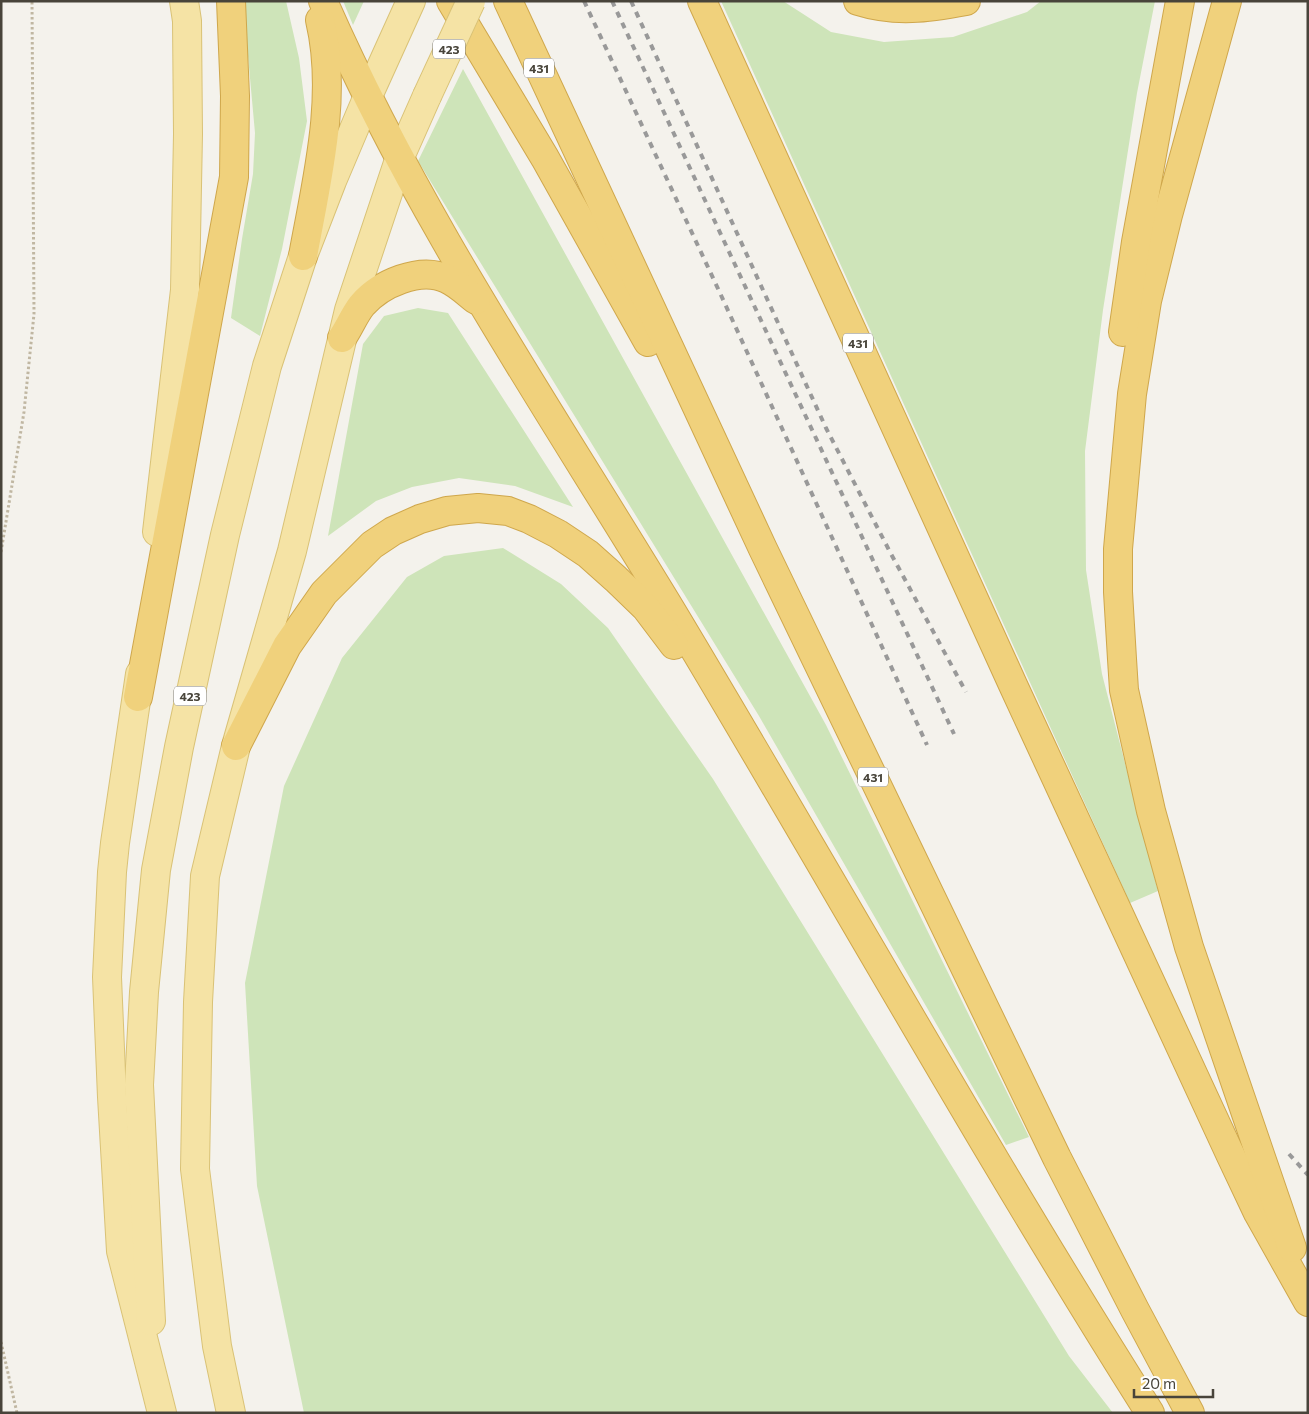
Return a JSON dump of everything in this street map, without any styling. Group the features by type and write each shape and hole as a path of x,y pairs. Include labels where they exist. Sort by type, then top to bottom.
{"highway":[{"path":"138,697 234,177 235,96 231,1"},
{"path":"303,256 321,149 326,103 327,63 321,22 315,1"},
{"path":"323,1 347,56 400,157 483,306 673,614 1070,1286 1150,1413"},
{"path":"451,1 546,158 763,549"},
{"name":"431","path":"508,1 763,549 1057,1158 1190,1413"},
{"name":"431","path":"702,1 1013,685 1231,1156 1258,1213 1308,1302"},
{"path":"858,1 876,7 920,9 966,1"},
{"path":"1122,659 1109,554 1108,486 1118,365 1136,242 1180,1"},
{"path":"1227,1 1168,215 1147,301 1139,348 1132,394 1118,549 1118,592 1122,659 1124,690 1151,811 1189,947 1308,1294"},
{"path":"342,338 363,305 380,289 402,279 425,275 446,278 483,306"},
{"path":"236,746 292,639 324,593 372,545 393,531 420,519 447,511 478,508 508,511 529,519 558,534 588,554 646,608 750,746"}],"main road":[{"path":"154,1377 121,1252 112,1097 108,977 113,863 138,697 185,290 188,134 187,21 184,1"},
{"name":"423","path":"162,1413 154,1377 139,1085 144,992 156,870 179,747 225,535 268,366 303,256 368,96 411,1"},
{"name":"423","path":"231,1413 217,1346 195,1169 198,1002 205,876 236,746 292,551 349,310 400,157 470,1"}],"path":[{"path":"1,552 24,412 34,314 32,12 30,1"},
{"path":"1,1342 17,1413"}],"green space":[{"path":"243,1 286,1 299,58 307,121 282,249 260,336 231,318 253,174 255,133"},
{"path":"343,1 364,1 353,25"},
{"path":"721,1 783,1 831,32 884,42 953,37 1027,12 1041,1 1155,1 1137,93 1103,310 1085,451 1086,570 1102,674 1158,891 1130,903"},
{"path":"463,69 826,725 1029,1137 1006,1145 759,716 418,161"},
{"path":"418,308 448,313 573,507 515,486 459,478 412,487 376,501 328,536 363,344 384,316"},
{"path":"503,548 561,584 608,628 713,779 1069,1356 1113,1413 304,1413 257,1186 245,983 284,786 342,658 407,577 444,556"}],"railway":[{"path":"584,1 927,745"},
{"path":"612,1 954,734"},
{"path":"631,1 826,428 890,552 966,692"},
{"path":"1289,1154 1308,1175"}]}
